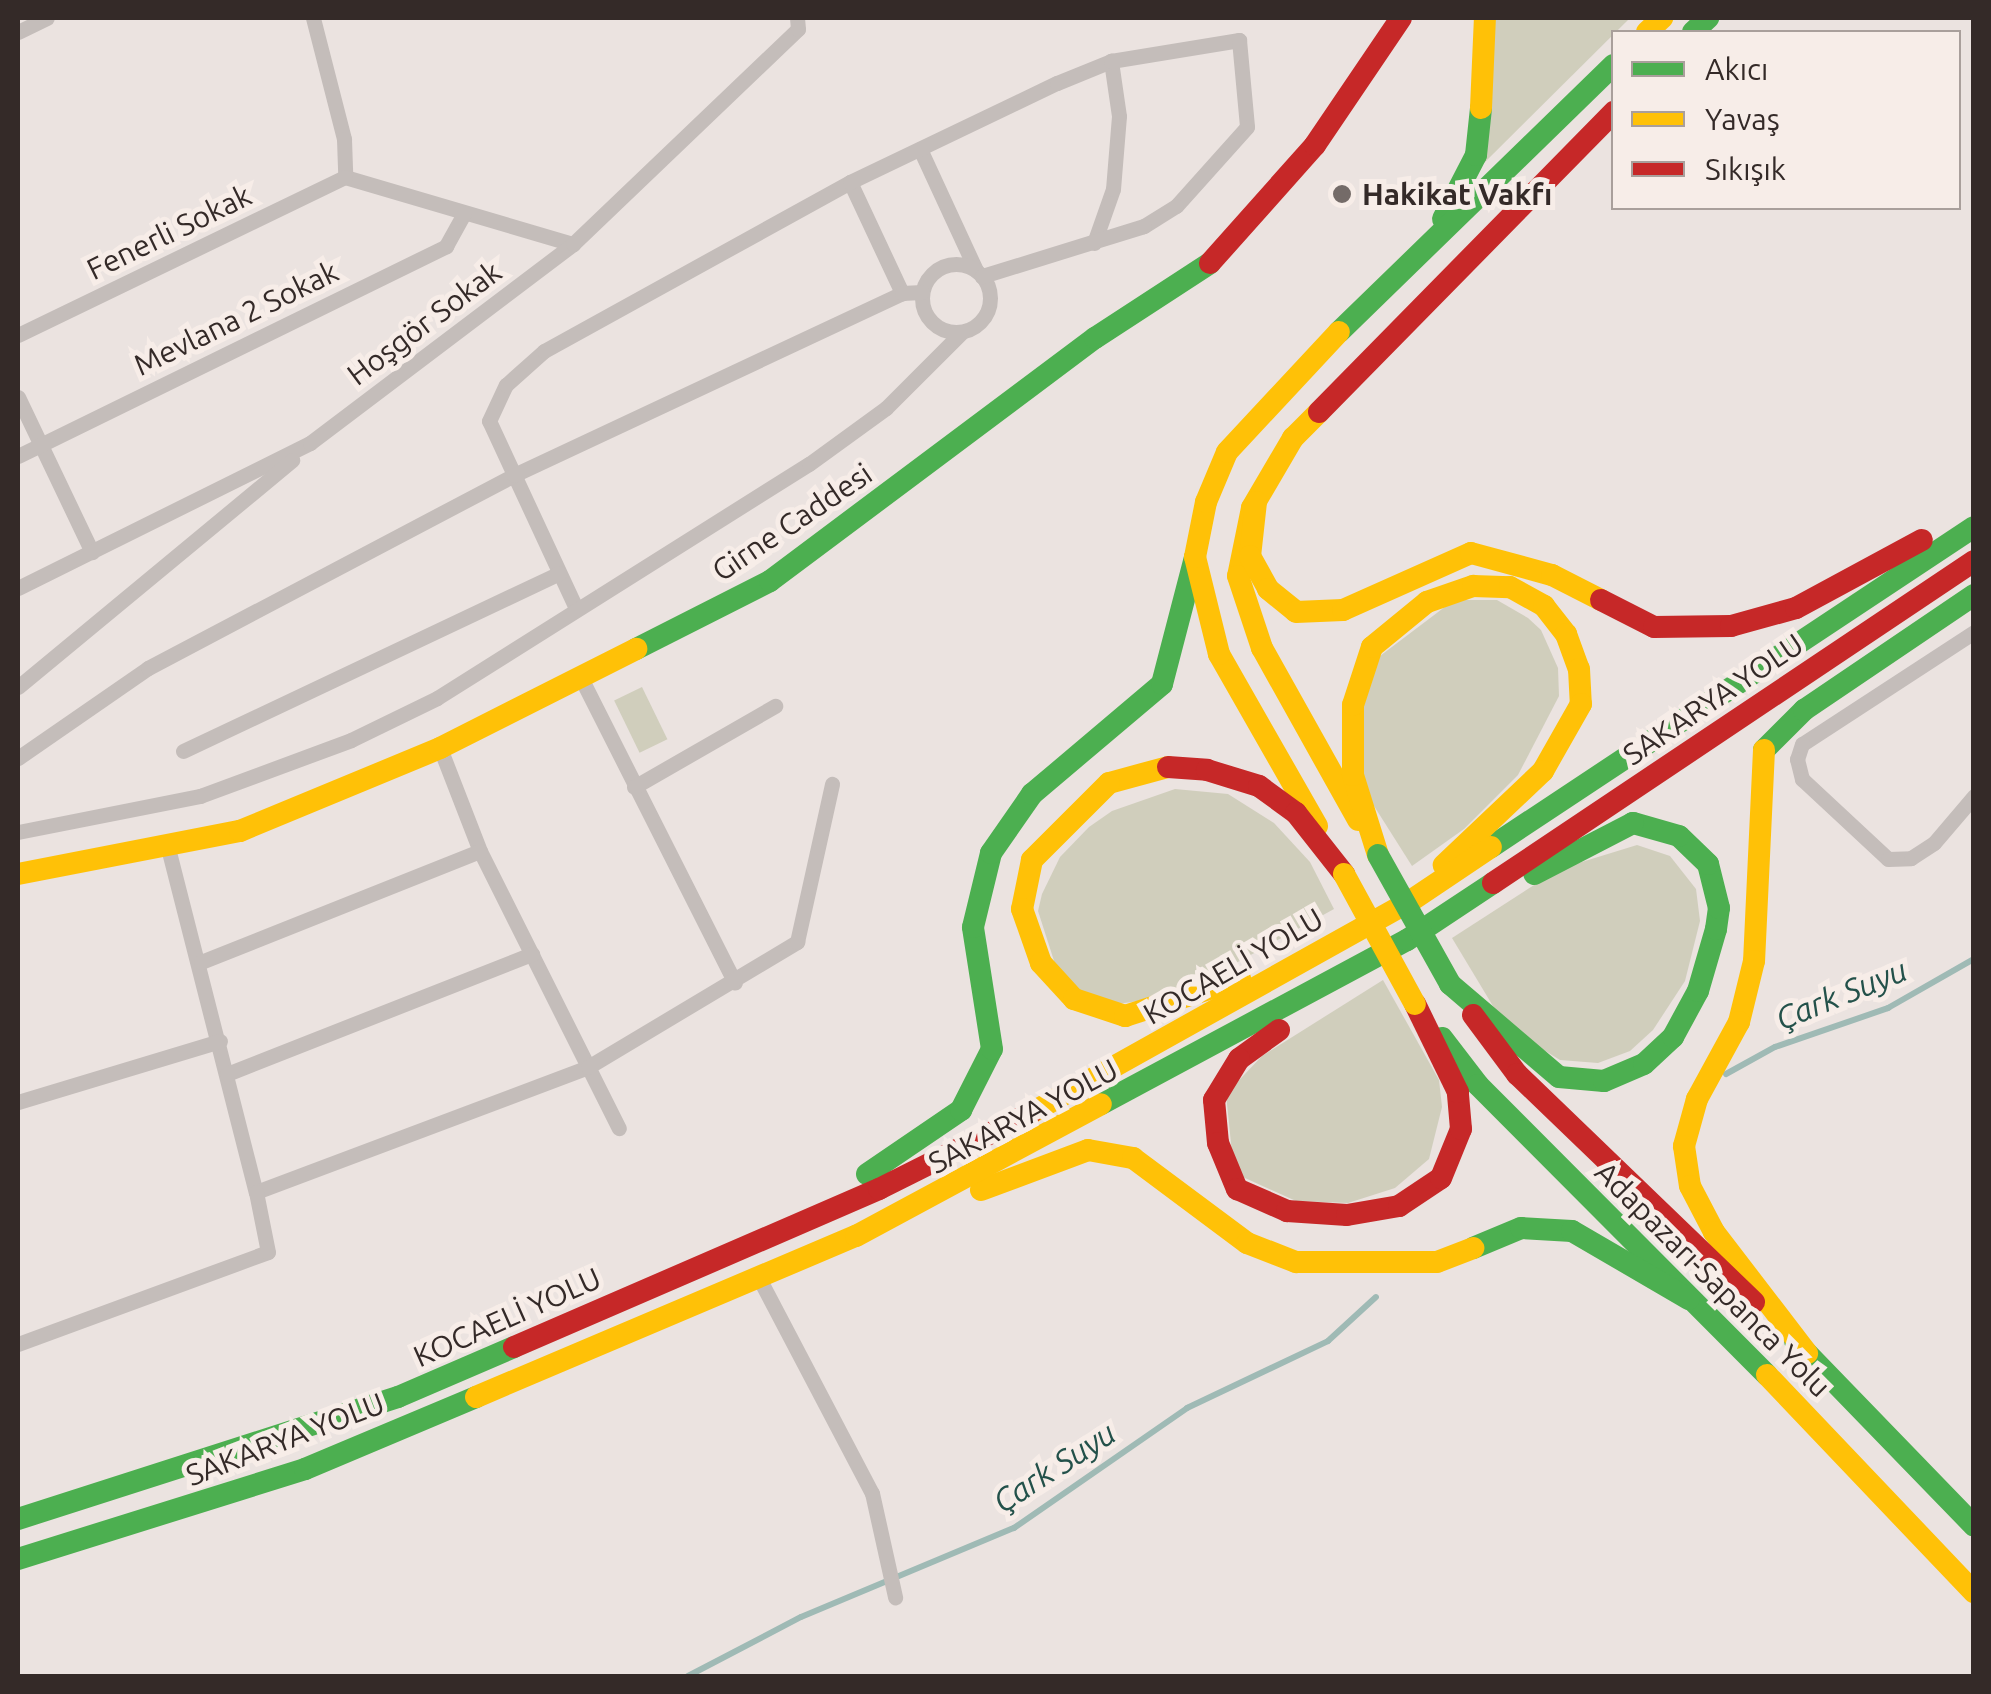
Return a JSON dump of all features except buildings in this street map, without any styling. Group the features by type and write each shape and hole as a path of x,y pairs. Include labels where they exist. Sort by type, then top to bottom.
{"main road":[{"name":"Girne Caddesi","path":"18,874 240,832 440,748 582,680 770,581 1095,338 1218,258 1315,145 1401,18"},
{"path":"1412,264 1461,192 1476,155 1485,18"},
{"path":"601,1308 889,1164 961,1110 992,1049 973,926 991,853 1032,794 1162,684 1206,502 1227,452 1281,389 1611,68"},
{"path":"1195,557 1219,654 1344,874 1416,1004 1458,1092 1461,1129 1441,1178 1399,1206 1348,1215 1286,1212 1237,1189 1218,1142 1214,1100 1239,1059 1401,943 1633,824 1679,836 1708,864 1719,908 1698,991 1673,1037 1644,1064 1604,1082 1559,1077 1450,984 1378,855 1262,648 1238,576 1256,502 1293,438 1611,115"},
{"path":"1256,502 1250,556 1268,589 1296,612 1343,610 1471,553 1552,575 1654,628 1731,626 1796,608 1974,513"},
{"name":"KOCAELİ YOLU","path":"18,1519 398,1397 880,1189 1073,1092 1412,900 1974,527"},
{"name":"SAKARYA YOLU","path":"18,1560 305,1469 760,1280 856,1236 1401,943 1974,561"},
{"path":"1378,855 1353,775 1353,705 1372,647 1427,602 1473,586 1510,587 1544,606 1566,634 1580,670 1581,704 1543,771 1478,828 1412,900"},
{"path":"1807,1353 1714,1232 1690,1186 1684,1146 1697,1099 1739,1022 1754,961 1760,754 1804,710 1974,595"},
{"path":"1344,874 1296,813 1259,786 1207,770 1166,767 1109,783 1076,810 1032,860 1022,909 1041,963 1074,999 1125,1016 1188,1000 1349,936"},
{"name":"Adapazarı-Sapanca Yolu","path":"1450,984 1517,1074 1807,1353 1974,1526"},
{"name":"Adapazarı-Sapanca Yolu","path":"1416,1004 1478,1085 1875,1483 1974,1592"},
{"path":"856,1236 1088,1150 1133,1158 1246,1243 1296,1262 1437,1262 1521,1228 1572,1231 1689,1298"}],"street":[{"path":"18,32 47,18"},
{"path":"313,18 344,140 344,177 574,244"},
{"name":"Hoşgör Sokak","path":"18,588 310,444 574,244 798,30 797,18"},
{"path":"575,606 489,422 506,384 604,314 781,225 850,182 920,149 1111,61 1240,40 1248,115 1242,137 1176,206 1094,243 979,273 959,263 939,268 922,292"},
{"path":"1094,243 1112,189 1116,152 1119,116 1111,61"},
{"path":"18,832 200,796 352,740 438,698 575,606 809,464 886,408 987,312 990,292 920,149"},
{"name":"Fenerli Sokak","path":"18,336 344,177"},
{"path":"850,182 902,293"},
{"name":"Mevlana 2 Sokak","path":"18,456 446,246 464,214"},
{"path":"18,758 148,668 514,475 902,293 922,292"},
{"path":"922,292 931,322 962,332"},
{"path":"18,397 92,552"},
{"path":"18,687 310,444"},
{"path":"184,750 559,573"},
{"path":"1974,632 1802,744 1797,759 1802,779 1888,860 1911,858 1934,843 1974,796"},
{"path":"582,680 735,982"},
{"path":"634,787 776,706"},
{"path":"440,748 480,851 618,1128"},
{"path":"256,1192 588,1066 797,942 832,784"},
{"path":"18,1344 268,1252 201,962 168,848"},
{"path":"201,962 480,851"},
{"path":"227,1074 532,954"},
{"path":"18,1102 220,1041"},
{"path":"760,1280 881,1517 895,1597"}],"shaded area":[{"path":"1491,18 1630,18 1618,30 1611,30 1611,37 1474,173"},
{"path":"1454,600 1497,600 1528,618 1541,630 1558,668 1559,696 1518,775 1464,829 1412,866 1362,787 1362,685 1372,662"},
{"path":"642,687 667,739 640,753 614,701"},
{"path":"1175,789 1228,794 1274,823 1310,862 1334,909 1176,996 1087,1008 1065,995 1038,911 1042,894 1060,857 1089,827 1112,811"},
{"path":"1637,845 1670,856 1696,889 1700,921 1685,981 1653,1030 1630,1051 1598,1063 1560,1060 1505,1026 1452,938 1559,869"},
{"path":"1383,980 1439,1080 1442,1107 1429,1159 1395,1188 1348,1203 1296,1201 1234,1173 1226,1094 1262,1056"}],"waterway":[{"name":"Çark Suyu","path":"1726,1074 1775,1047 1888,1008 1974,959"},
{"name":"Çark Suyu","path":"688,1676 801,1617 1014,1528 1187,1408 1328,1341 1376,1297"}],"traffic: fast":[{"path":"1695,30 1708,18"},
{"path":"1339,332 1611,68"},
{"path":"1443,219 1476,155 1481,108"},
{"path":"636,649 770,581 1095,338 1210,263"},
{"path":"1491,847 1974,527"},
{"path":"867,1174 961,1110 992,1049 973,927 991,853 1032,794 1162,684 1195,557"},
{"path":"1764,750 1804,710 1974,595"},
{"path":"1450,984 1559,1077 1604,1081 1644,1064 1673,1037 1698,991 1716,929 1719,908 1708,864 1679,836 1633,823 1534,874"},
{"path":"1378,855 1450,984"},
{"path":"1101,1104 1407,940 1493,883"},
{"path":"1442,1038 1478,1085 1767,1375"},
{"path":"1473,1248 1521,1228 1572,1231 1689,1299"},
{"path":"1795,1341 1974,1526"},
{"path":"18,1519 398,1397 514,1347"},
{"path":"18,1559 305,1469 476,1397"}],"traffic: slow":[{"path":"1481,108 1485,18"},
{"path":"1649,30 1662,18"},
{"path":"1317,826 1219,654 1195,557 1206,502 1227,452 1339,332"},
{"path":"1319,412 1293,438 1252,508 1238,576 1262,648 1358,820"},
{"path":"1256,502 1250,556 1268,589 1296,612 1343,610 1471,553 1552,575 1601,600"},
{"path":"1378,855 1353,775 1353,705 1372,647 1427,602 1473,586 1510,587 1544,606 1566,634 1579,669 1581,704 1543,771 1444,865"},
{"path":"18,874 240,831 440,748 636,649"},
{"path":"1764,750 1754,961 1739,1022 1697,1099 1684,1146 1690,1186 1714,1232 1807,1353"},
{"path":"1168,767 1109,783 1032,860 1022,909 1041,963 1074,999 1125,1016 1240,979"},
{"path":"1031,1113 1412,900 1491,847"},
{"path":"1344,874 1415,1004"},
{"path":"476,1397 856,1236 1101,1104"},
{"path":"981,1190 1088,1150 1133,1158 1247,1243 1296,1262 1437,1262 1473,1248"},
{"path":"1767,1375 1974,1592"}],"traffic: jam":[{"path":"1210,263 1315,145 1401,18"},
{"path":"1319,412 1611,115"},
{"path":"1601,600 1654,627 1731,626 1796,608 1922,540"},
{"path":"1493,883 1974,561"},
{"path":"1168,767 1207,770 1259,786 1296,813 1344,874"},
{"path":"1279,1030 1239,1059 1214,1100 1218,1143 1237,1189 1287,1211 1347,1215 1399,1206 1441,1178 1461,1129 1458,1092 1415,1004"},
{"path":"1473,1015 1517,1074 1754,1302"},
{"path":"514,1347 879,1189 1031,1113"}],"place":[{"name":"Hakikat Vakfı","path":"1342,194"}]}
